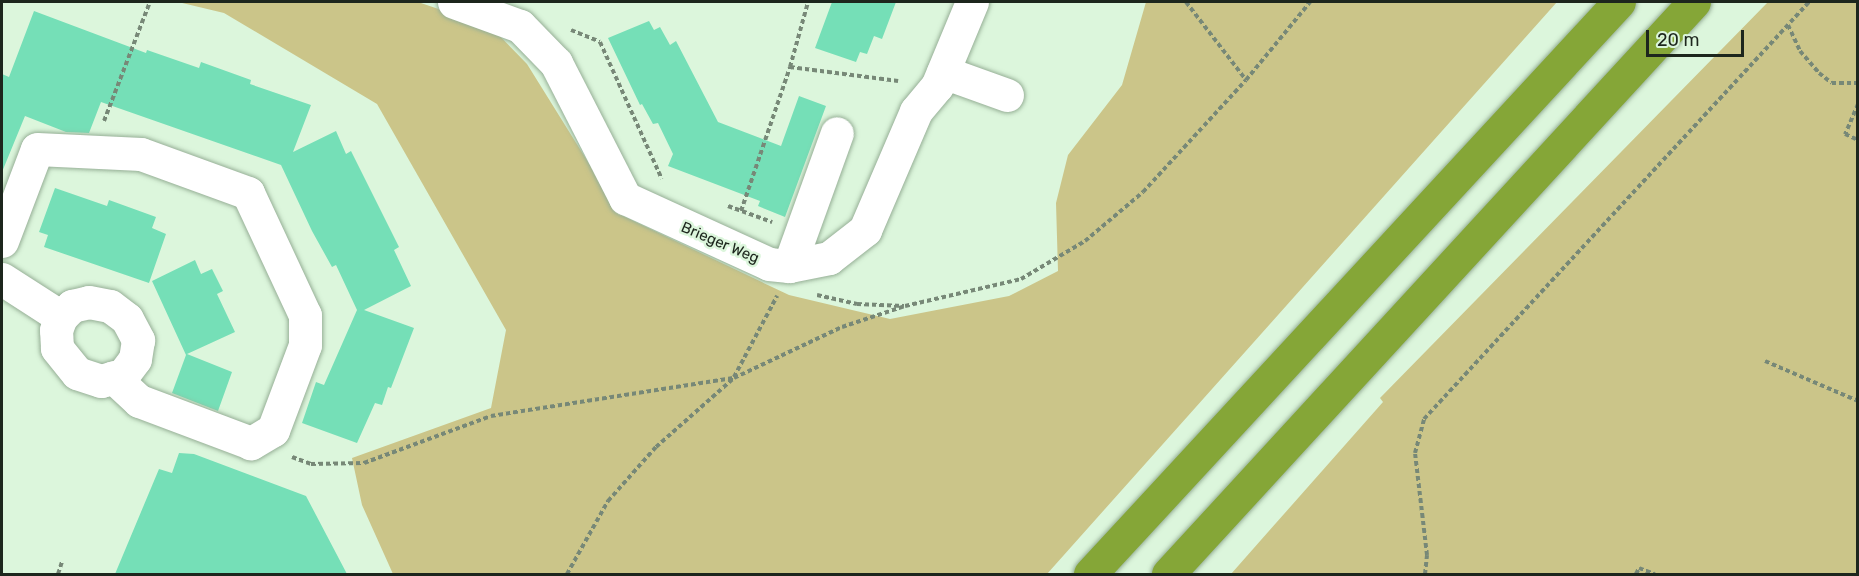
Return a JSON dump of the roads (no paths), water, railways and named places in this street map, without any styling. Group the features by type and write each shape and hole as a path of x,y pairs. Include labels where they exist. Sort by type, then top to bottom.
{"highway":[{"path":"1090,574 1619,2"},
{"path":"1168,574 1694,2"}],"street":[{"name":"Brieger Weg","path":"454,2 520,26 556,63 625,198 769,264 786,275 829,258 865,230 916,111 940,79 972,2"},
{"path":"940,79 1007,95"},
{"path":"786,275 837,133"},
{"path":"2,241 37,149 141,154 248,193 305,315 305,345 273,430 251,443 139,401 113,377"},
{"path":"2,279 62,317"},
{"path":"89,302 110,306 127,319 138,340 135,359 123,375 101,381 77,373 65,361 57,348 56,330 62,317 72,306 89,302"}]}
